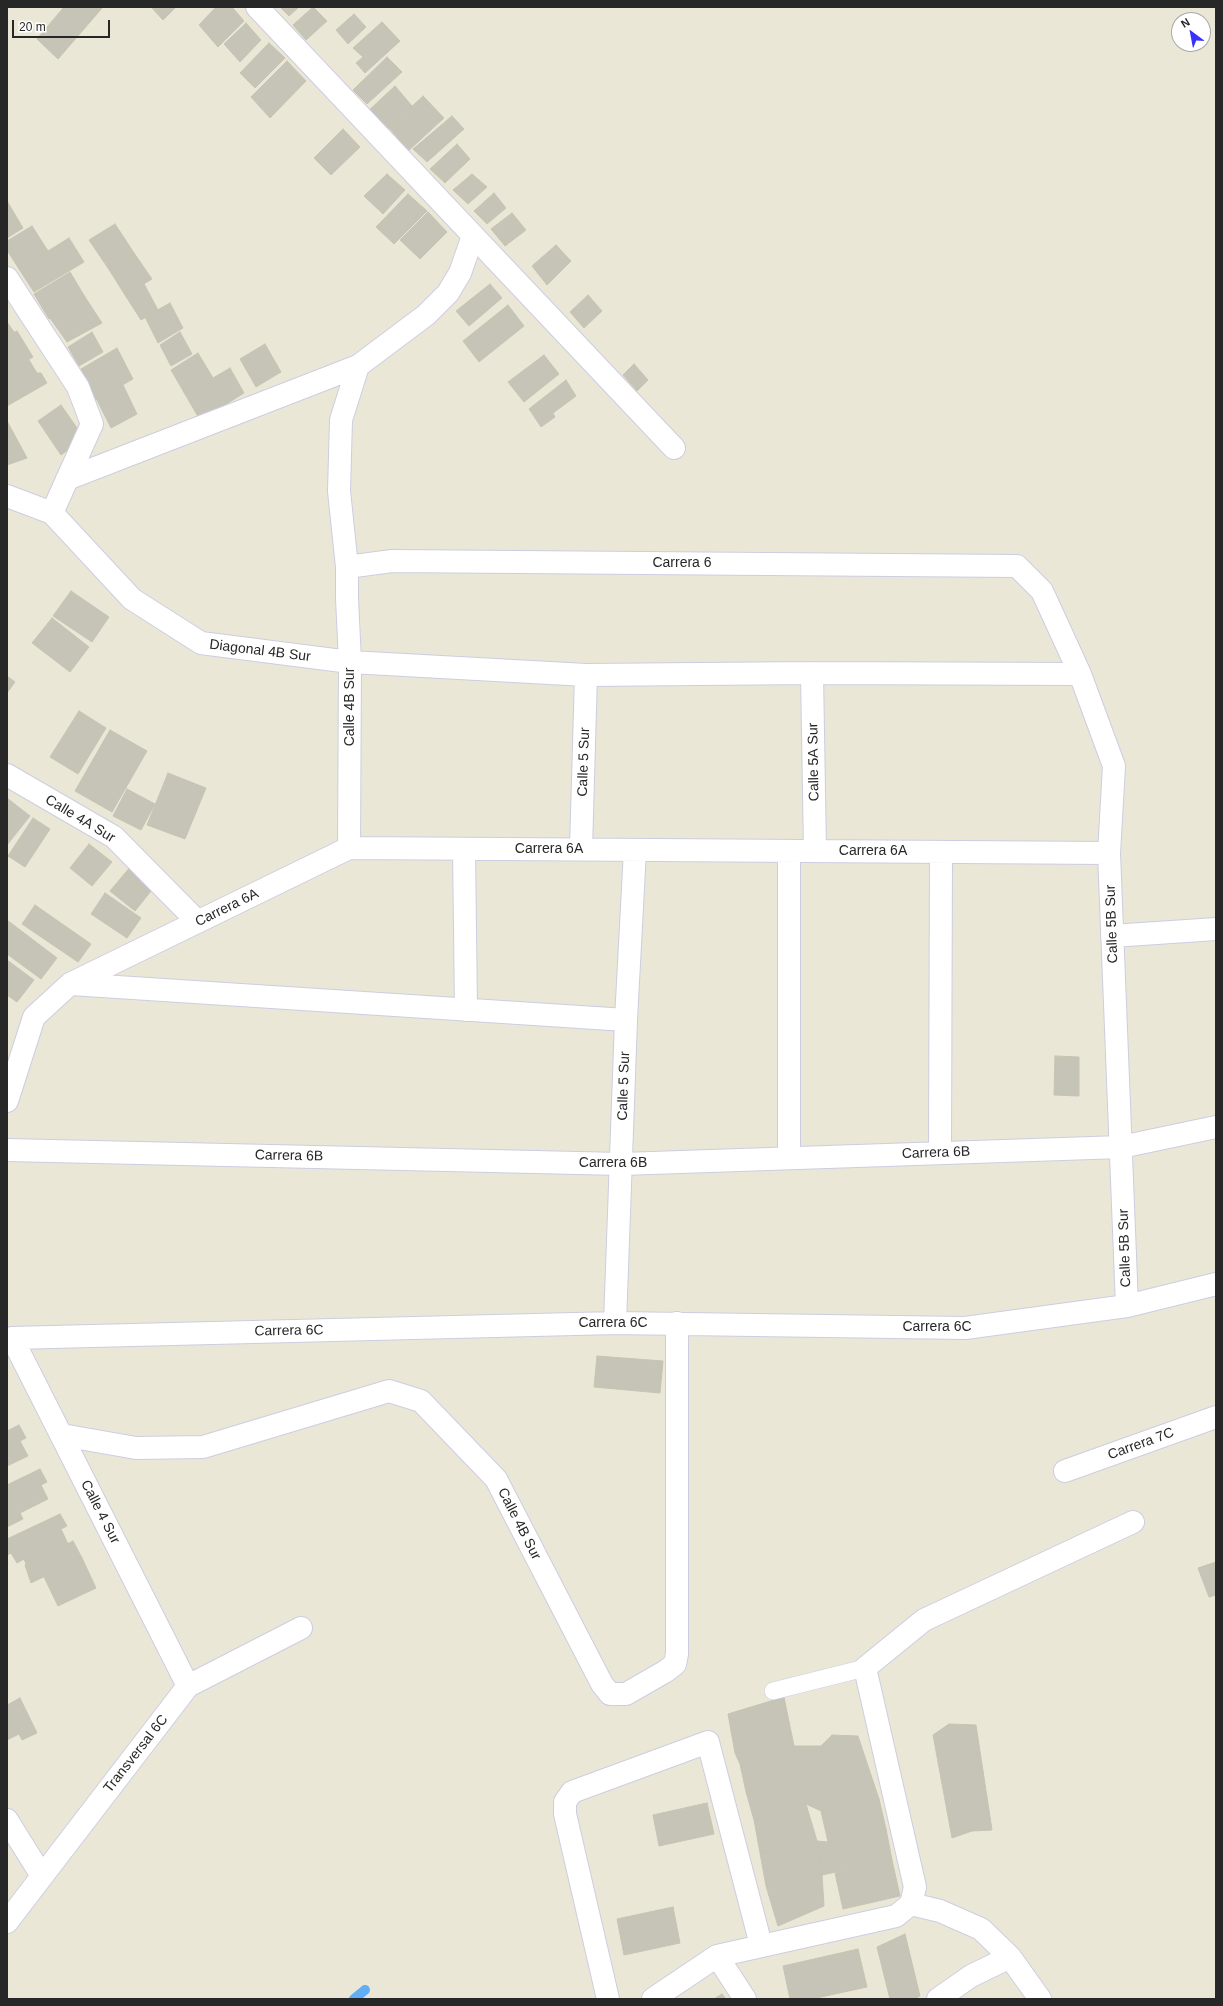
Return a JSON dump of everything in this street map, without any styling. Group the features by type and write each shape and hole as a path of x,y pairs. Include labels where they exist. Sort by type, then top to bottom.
{"street":[{"path":"257,7 674,448"},
{"path":"67,479 358,366 426,314 448,293 460,273 474,236"},
{"path":"7,278 78,387 92,424 52,513 7,496"},
{"name":"Calle 4B Sur","path":"349,848 350,662 346,598 347,567 340,490 341,420 358,366"},
{"name":"Diagonal 4B Sur","path":"52,513 132,599 201,643 350,662 586,675 812,673 1080,674"},
{"name":"Carrera 6","path":"347,567 392,561 1017,566"},
{"name":"Calle 5B Sur","path":"1017,566 1042,591 1080,674 1114,766 1109,854 1127,1306"},
{"name":"Calle 5A Sur","path":"812,673 815,851"},
{"name":"Calle 5 Sur","path":"581,849 586,675"},
{"name":"Calle 4A Sur","path":"7,775 114,837 198,922"},
{"name":"Carrera 6A","path":"7,1101 34,1017 70,984 349,848 1109,854"},
{"path":"464,849 466,1010"},
{"name":"Calle 5 Sur","path":"615,1322 622,1164 626,1020 635,850"},
{"path":"789,851 789,1158"},
{"path":"940,1153 941,852"},
{"path":"1112,936 1216,929"},
{"path":"70,984 626,1020"},
{"name":"Carrera 6B","path":"7,1150 622,1164 1121,1147 1216,1127"},
{"name":"Carrera 6C","path":"9,1339 615,1322 965,1328 1127,1306 1216,1284"},
{"name":"Calle 4B Sur","path":"62,1435 136,1448 203,1447 390,1392 421,1401 496,1479 602,1684 610,1694 626,1694 675,1664 678,1654 677,1323"},
{"name":"Calle 4 Sur","path":"9,1339 62,1435 188,1686"},
{"name":"Carrera 7C","path":"1065,1471 1216,1417"},
{"path":"654,1999 717,1956 896,1916 911,1904 915,1887 865,1668 924,1620 1133,1522"},
{"name":"Transversal 6C","path":"7,1922 188,1686 301,1628"},
{"path":"608,1999 565,1814 565,1802 572,1792 708,1742 761,1945"},
{"path":"7,1820 42,1876"},
{"path":"911,1904 940,1911 981,1929 1010,1957 1040,1999"},
{"path":"717,1956 745,1999"},
{"path":"938,1999 971,1976 1010,1957"}],"lane":[{"path":"773,1692 865,1668"}],"building":[{"path":"64,7 103,7 58,59 37,39"},
{"path":"151,7 176,7 163,20"},
{"path":"216,7 232,7 244,21 218,47 199,25"},
{"path":"280,7 299,7 289,16"},
{"path":"313,7 327,21 306,40 293,25"},
{"path":"354,14 366,27 348,44 336,30"},
{"path":"382,22 400,41 365,73 356,63 363,57 353,48"},
{"path":"246,23 261,40 240,62 224,44"},
{"path":"269,43 285,58 255,88 240,73"},
{"path":"387,57 402,72 367,104 353,90"},
{"path":"287,61 306,81 270,118 251,97"},
{"path":"395,86 412,106 383,133 366,113"},
{"path":"423,96 444,118 407,152 396,141 398,138 389,128"},
{"path":"452,116 464,129 427,162 413,149"},
{"path":"343,129 360,147 331,175 314,158"},
{"path":"457,144 470,159 445,183 430,169"},
{"path":"387,174 405,190 383,214 364,196"},
{"path":"472,174 487,187 468,204 453,190"},
{"path":"494,193 506,208 487,224 474,211"},
{"path":"408,194 427,211 394,244 376,227"},
{"path":"7,201 23,228 7,238"},
{"path":"428,212 447,232 420,259 400,240"},
{"path":"512,213 526,230 505,246 491,229"},
{"path":"115,224 134,253 108,268 89,240"},
{"path":"32,226 48,251 19,269 7,250 7,241"},
{"path":"69,238 84,262 34,292 19,269"},
{"path":"556,245 571,261 547,285 532,266"},
{"path":"134,253 152,279 125,295 108,268"},
{"path":"70,272 85,297 49,319 34,294"},
{"path":"144,284 158,310 141,320 125,295"},
{"path":"490,284 502,298 469,326 456,311"},
{"path":"588,295 602,311 584,328 570,312"},
{"path":"85,297 102,323 67,342 50,318"},
{"path":"170,303 183,328 158,343 145,317"},
{"path":"508,305 524,326 479,362 463,341"},
{"path":"7,322 14,332 7,336"},
{"path":"17,331 33,357 7,372 7,336"},
{"path":"92,332 103,352 79,366 68,347"},
{"path":"180,332 192,354 171,366 160,345"},
{"path":"265,344 281,372 256,387 240,359"},
{"path":"117,348 133,379 96,400 81,369"},
{"path":"198,353 228,403 200,420 171,370"},
{"path":"544,355 559,374 524,402 508,382"},
{"path":"29,360 37,373 41,373 47,383 7,406 7,372"},
{"path":"634,364 648,380 637,391 623,375"},
{"path":"230,368 244,393 228,403 213,378"},
{"path":"566,380 576,396 553,413 555,417 541,427 529,409"},
{"path":"123,385 137,414 111,428 97,400"},
{"path":"61,405 84,438 61,455 38,421"},
{"path":"7,421 27,458 7,465"},
{"path":"71,591 109,617 92,642 53,616"},
{"path":"52,618 89,647 70,672 32,643"},
{"path":"7,676 15,682 7,693"},
{"path":"79,711 106,728 78,774 50,757"},
{"path":"110,730 147,751 112,812 75,791"},
{"path":"168,773 206,788 185,839 147,825"},
{"path":"127,789 155,804 141,830 113,816"},
{"path":"7,798 30,816 7,845"},
{"path":"33,818 50,829 25,867 8,856"},
{"path":"89,844 112,862 92,886 70,868"},
{"path":"131,866 155,886 135,911 110,891"},
{"path":"105,893 141,918 127,938 91,914"},
{"path":"35,905 91,944 78,962 22,924"},
{"path":"7,920 57,958 41,979 7,954"},
{"path":"7,960 34,980 17,1002 7,995"},
{"path":"1055,1056 1079,1057 1079,1096 1054,1095"},
{"path":"597,1356 663,1361 660,1393 594,1387"},
{"path":"19,1425 26,1438 20,1441 28,1456 7,1466 7,1431"},
{"path":"40,1469 47,1482 41,1485 48,1499 20,1513 23,1519 7,1527 7,1485"},
{"path":"60,1514 67,1526 61,1529 68,1544 26,1564 24,1559 17,1563 11,1553 7,1555 7,1539"},
{"path":"73,1541 82,1558 31,1583 25,1565"},
{"path":"82,1558 96,1588 58,1606 44,1577"},
{"path":"1216,1562 1216,1595 1209,1597 1198,1568"},
{"path":"784,1697 794,1746 735,1753 728,1714"},
{"path":"20,1698 37,1733 22,1740 19,1734 7,1740 7,1705"},
{"path":"949,1724 976,1725 992,1830 972,1831 952,1838 933,1735"},
{"path":"832,1735 858,1736 879,1799 821,1811 806,1804 794,1746 821,1746"},
{"path":"794,1746 801,1778 746,1792 740,1764 735,1753"},
{"path":"801,1778 806,1804 754,1820 746,1792"},
{"path":"879,1799 886,1829 828,1842 821,1811"},
{"path":"707,1803 714,1834 659,1846 653,1815"},
{"path":"806,1804 817,1841 760,1853 754,1820"},
{"path":"886,1829 892,1860 822,1875 817,1841 828,1842"},
{"path":"817,1841 822,1875 766,1886 760,1853"},
{"path":"892,1860 900,1896 843,1909 835,1873"},
{"path":"822,1875 824,1906 778,1926 766,1886"},
{"path":"673,1907 680,1943 624,1955 617,1919"},
{"path":"905,1934 920,1996 914,1999 890,1999 877,1947"},
{"path":"858,1949 867,1987 812,1999 790,1999 783,1966"},
{"path":"722,1994 726,1999 714,1999"}],"waterway":[{"path":"354,1999 365,1990"}]}
